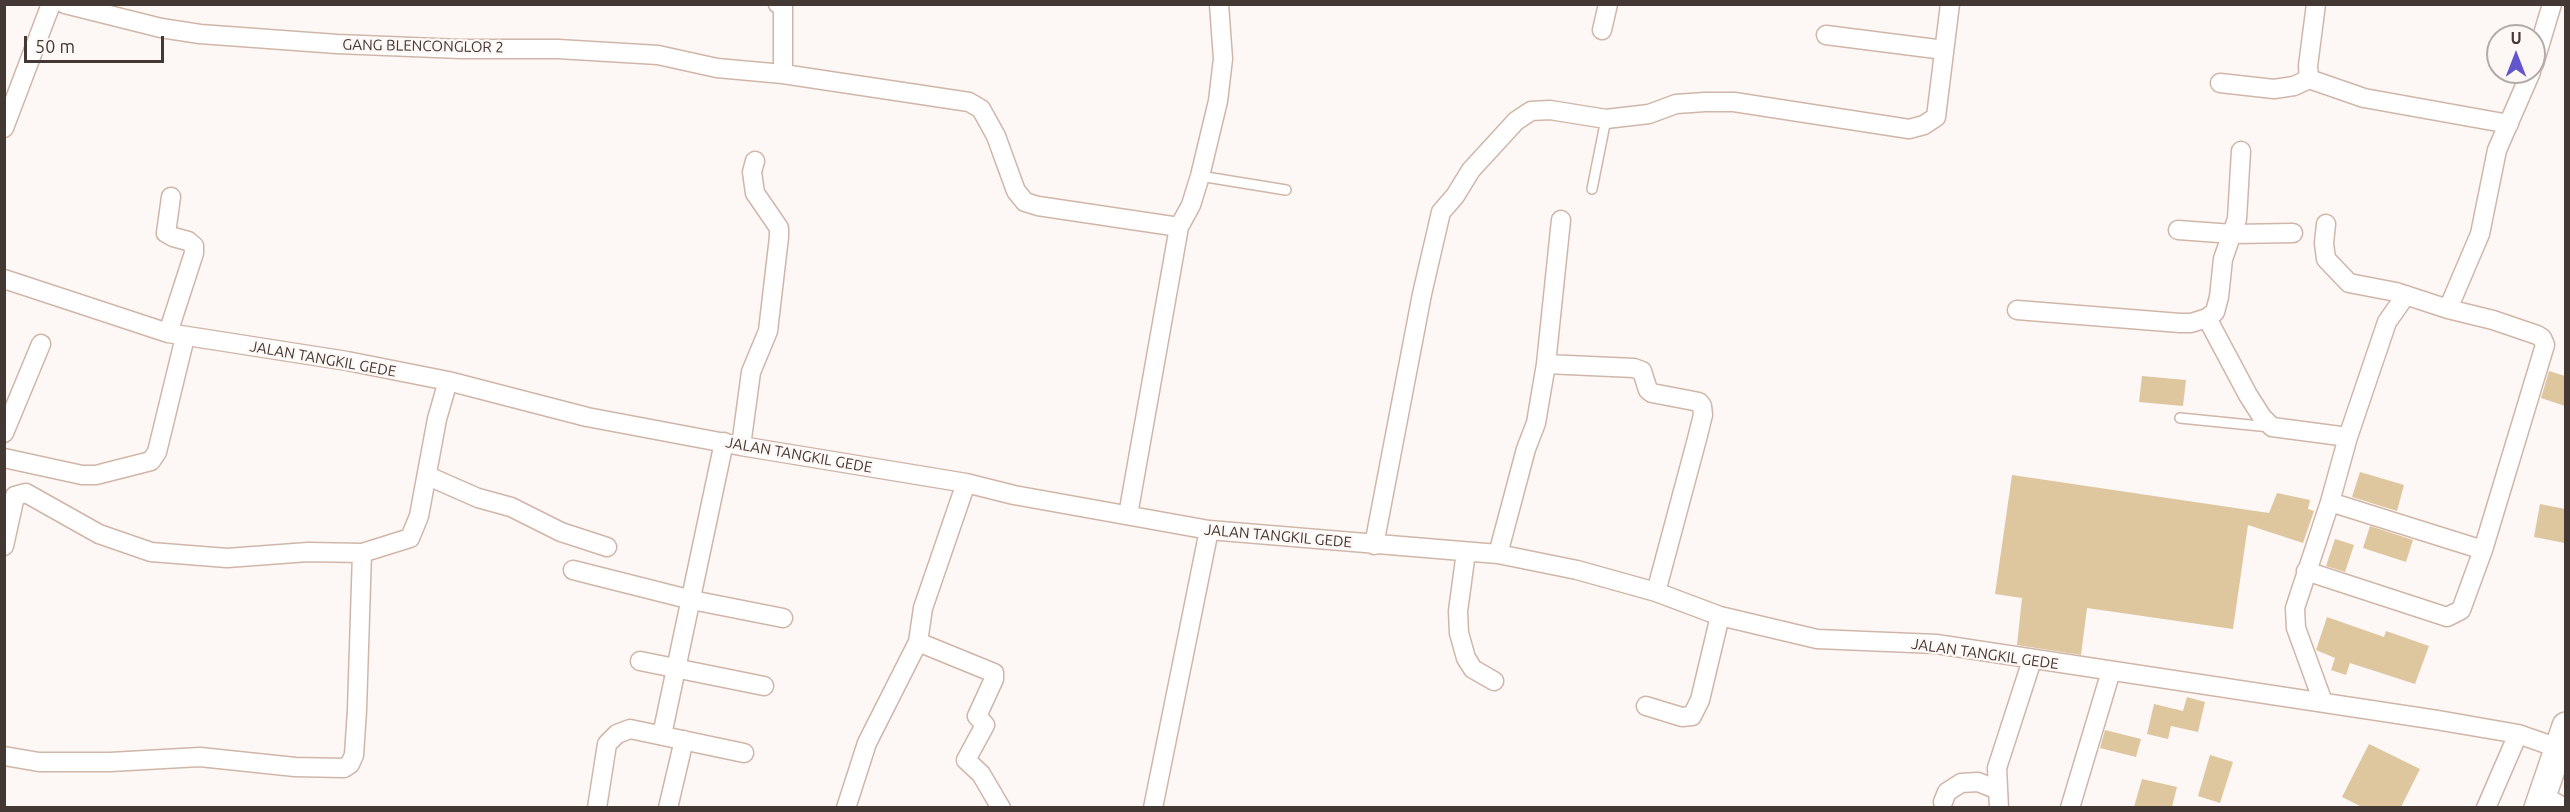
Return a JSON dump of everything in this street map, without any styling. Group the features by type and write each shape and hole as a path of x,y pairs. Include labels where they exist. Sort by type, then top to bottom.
{"street":[{"path":"4,128 51,4"},
{"name":"GANG BLENCONGLOR 2","path":"65,4 161,28 273,41 644,54 671,57 717,68 783,74 969,102 981,109 996,136 1016,191 1024,202 1179,227"},
{"path":"1128,515 1179,227 1191,205 1214,120 1222,58 1219,4"},
{"path":"1602,30 1608,4"},
{"path":"1374,544 1422,294 1441,212 1471,170 1516,121 1531,111 1550,110 1606,119 1649,114 1676,104 1734,102 1909,129 1924,125 1936,117 1950,4"},
{"path":"2309,79 2308,66 2316,4"},
{"path":"2546,24 2552,4"},
{"path":"781,5 783,74"},
{"path":"1826,35 1944,50"},
{"path":"2220,83 2274,89 2294,86 2309,79 2364,98 2509,124"},
{"path":"2448,309 2480,234 2498,150 2526,84"},
{"path":"2017,310 2180,323 2191,323 2207,318 2215,312 2223,259 2237,219 2241,151"},
{"path":"662,735 692,600 732,444 751,372 768,331 779,228 755,193 752,172 755,161"},
{"path":"4,458 82,475 96,475 151,460 157,452 194,253 194,246 189,241 166,232 171,197"},
{"path":"1498,554 1526,449 1536,423 1546,364 1561,220"},
{"path":"2306,571 2447,617 2461,610 2483,550 2545,345 2542,338 2537,335 2493,320 2373,286 2353,284 2341,277 2326,259 2324,243 2326,224"},
{"path":"2178,230 2233,234 2293,233"},
{"name":"JALAN TANGKIL GEDE","path":"4,279 177,335 347,361 448,381 587,417 966,483 1014,495 1209,530 1498,554 1577,570 1656,592 1720,616 1817,639 1936,644 2323,702 2518,734 2563,737"},
{"path":"2323,702 2296,628 2295,608 2330,502 2348,437 2387,322 2406,295"},
{"path":"2207,318 2248,395 2272,428 2348,437"},
{"path":"4,434 41,344"},
{"path":"1546,364 1634,368 1642,371 1647,390 1652,393 1699,402 1702,406 1703,415 1656,592"},
{"path":"4,546 15,496 26,493 99,534 151,552 227,558 308,552 362,553 410,538 419,516 437,419 448,381"},
{"path":"428,476 478,498 511,507 561,532 607,547"},
{"path":"846,807 867,743 918,642 923,609 966,483"},
{"path":"2330,502 2483,550"},
{"path":"1153,807 1209,530"},
{"path":"1466,552 1458,611 1459,633 1466,658 1473,669 1494,681"},
{"path":"4,756 39,762 110,762 200,757 295,767 344,768 350,764 354,755 362,553"},
{"path":"573,570 692,600 783,618"},
{"path":"1646,706 1682,717 1692,716 1700,700 1720,616"},
{"path":"918,642 994,673 994,679 977,716 985,725 966,760 981,774 1001,807"},
{"path":"1999,799 1997,768 2032,660"},
{"path":"640,661 765,686"},
{"path":"2070,807 2111,671"},
{"path":"597,807 607,744 616,734 630,729 744,753"},
{"path":"2486,807 2518,734"},
{"path":"2548,803 2563,737"},
{"path":"668,807 684,740"},
{"path":"1947,806 1947,792 1961,783 1978,782 1999,799"}],"lane":[{"path":"1592,189 1606,119"},
{"path":"1200,176 1286,190"},
{"path":"2180,418 2272,428"}],"building":[{"path":"2549,371 2565,376 2565,406 2541,398"},
{"path":"2142,376 2186,380 2183,406 2139,402"},
{"path":"2360,472 2404,485 2397,511 2352,497"},
{"path":"2012,475 2269,513 2277,493 2310,500 2308,509 2314,511 2303,543 2248,525 2233,629 2087,608 2081,655 2017,645 2022,598 1995,594"},
{"path":"2540,504 2565,509 2565,543 2534,537"},
{"path":"2370,526 2413,540 2406,562 2363,548"},
{"path":"2335,539 2354,545 2345,572 2326,566"},
{"path":"2327,617 2384,637 2386,631 2429,646 2415,684 2350,663 2346,675 2331,670 2335,658 2316,650"},
{"path":"2187,697 2205,702 2198,732 2171,726 2168,739 2147,734 2154,704 2183,711"},
{"path":"2105,730 2141,739 2136,757 2100,748"},
{"path":"2369,744 2420,769 2401,807 2362,807 2342,797"},
{"path":"2210,755 2233,762 2220,803 2198,796"},
{"path":"2142,779 2177,787 2172,807 2134,807"}]}
